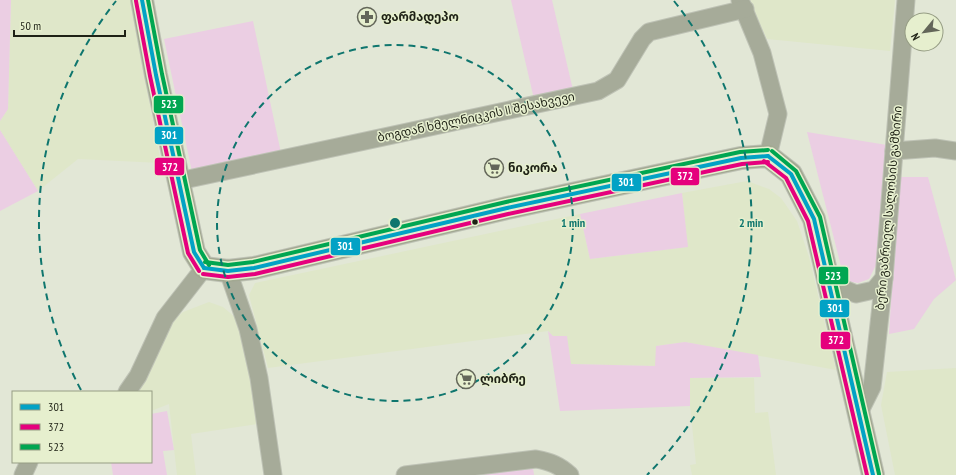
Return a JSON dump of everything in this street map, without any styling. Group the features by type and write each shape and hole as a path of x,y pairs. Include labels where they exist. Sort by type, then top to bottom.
{"main road":[{"path":"142,0 156,75 194,252 204,268 228,272 254,268 506,208 741,158 768,156 791,174 814,219 873,475"}],"street":[{"name":"ბერი გაბრიელ სალოსის გამზირი","path":"859,413 872,387 884,278 906,0"},
{"name":"ბოგდან ხმელნიცკის II შესახვევი","path":"179,181 598,91 617,80 642,39 649,32 742,5"},
{"path":"742,5 762,53 778,114 768,156"},
{"path":"894,151 936,148 956,151"},
{"path":"127,391 138,376 164,318 204,268"},
{"path":"228,272 248,329 259,378 273,475"},
{"path":"828,282 856,294 874,290 884,278"},
{"path":"405,475 536,459 557,465 563,468 570,475"},
{"path":"23,475 29,463"}],"shaded area":[{"path":"0,0 11,0 8,109 0,121"},
{"path":"11,0 130,0 161,163 78,159 38,191 0,130 0,121 8,109"},
{"path":"511,0 552,0 573,90 534,99"},
{"path":"749,0 895,0 890,51 767,39"},
{"path":"253,21 281,153 192,172 164,39"},
{"path":"0,130 38,191 0,211"},
{"path":"807,132 887,145 876,265 869,279 858,283 847,281 843,274"},
{"path":"899,177 928,177 956,280 934,299 914,329 889,334"},
{"path":"747,181 769,189 781,198 797,221 809,257 836,370 685,342 656,346 656,366 571,364 553,336 548,331 268,368 249,295 255,283 580,214 590,259 687,247 682,193"},
{"path":"682,193 688,247 590,259 580,214"},
{"path":"209,302 223,307 236,318 251,369 258,424 191,434 196,475 177,475 169,404 152,411 152,391 134,391 166,328 183,312"},
{"path":"548,331 553,336 567,336 571,364 655,366 656,346 685,342 758,355 761,377 690,378 690,406 560,411"},
{"path":"956,368 956,475 895,475 881,405 887,372"},
{"path":"690,378 754,378 755,413 768,412 776,475 692,475 690,465 696,464 690,406"},
{"path":"167,411 174,450 163,451 167,475 113,475 111,463 152,463 152,414"},
{"path":"533,468 534,475 473,475"}],"transit line":[{"name":"301","path":"142,0 156,75 194,252 204,268"},
{"name":"523","path":"148,0 162,74 200,250 209,265"},
{"name":"372","path":"136,1 150,76 188,253 199,271"},
{"name":"523","path":"205,262 228,265 253,262 506,202 740,152 768,150"},
{"name":"523","path":"772,151 796,171 820,217 879,474"},
{"name":"301","path":"768,156 791,174 814,219 873,475"},
{"name":"301","path":"204,268 228,271 254,268 507,208 741,158 768,156"},
{"name":"372","path":"764,161 786,178 808,221 867,475"},
{"name":"372","path":"203,274 228,277 255,274 508,214 742,164 768,162"}],"place":[{"name":"ფარმადეპო","path":"367,17"},
{"name":"ნიკორა","path":"494,168"},
{"name":"ლიბრე","path":"466,379"}]}
